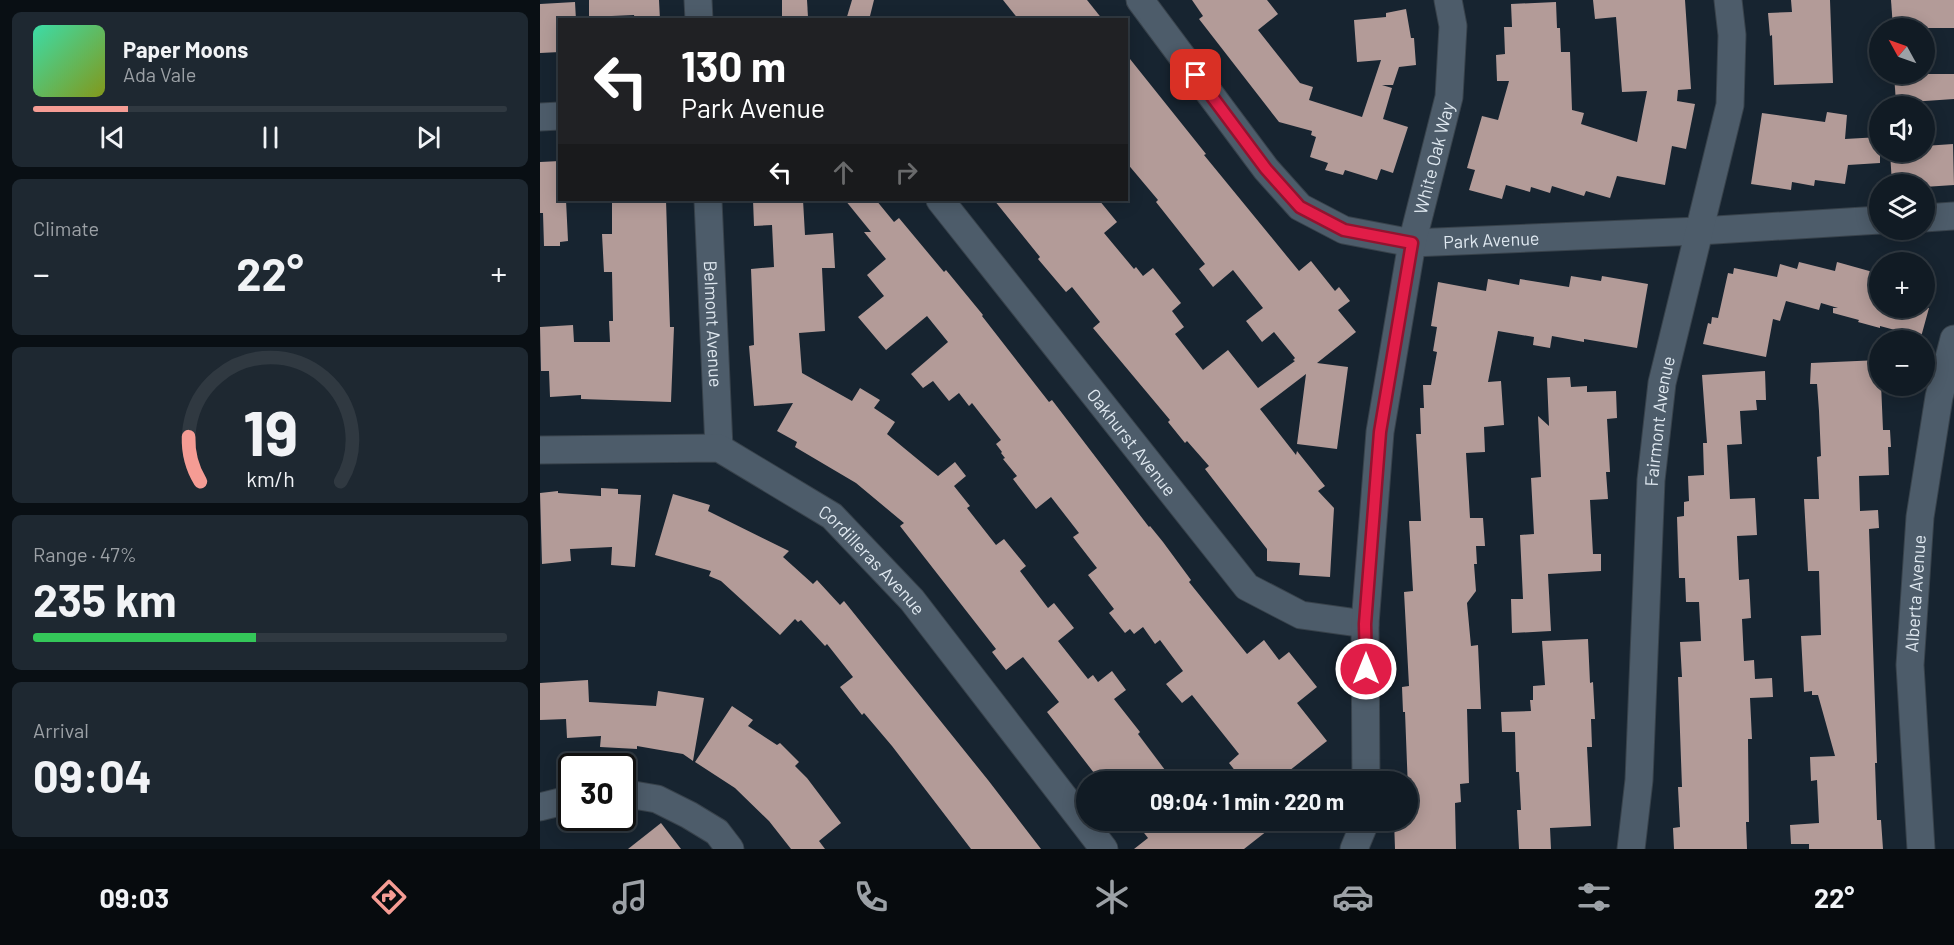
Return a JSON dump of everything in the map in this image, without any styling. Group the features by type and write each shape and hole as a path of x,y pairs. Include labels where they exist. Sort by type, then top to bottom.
{"street":[{"path":"698,0 699,18"},
{"name":"Park Avenue","path":"1140,0 1266,169 1300,207 1344,230 1412,243 1699,231 1869,221"},
{"name":"White Oak Way","path":"1366,771 1365,624 1380,432 1412,243 1449,97 1453,26 1448,0"},
{"name":"Fairmont Avenue","path":"1631,849 1639,780 1653,459 1662,383 1730,105 1732,34 1728,0"},
{"path":"540,117 558,116"},
{"name":"Belmont Avenue","path":"708,201 719,448"},
{"name":"Oakhurst Avenue","path":"941,201 1247,587 1301,615 1365,624"},
{"path":"1935,217 1954,216"},
{"name":"Alberta Avenue","path":"1921,849 1910,665 1920,517 1939,397 1954,339"},
{"path":"540,450 719,448"},
{"name":"Cordilleras Avenue","path":"719,448 832,516 912,600 1104,849"},
{"path":"636,795 657,799 688,815 717,832 730,849"},
{"path":"540,807 558,802"},
{"path":"1354,849 1363,831"}],"building":[{"path":"589,0 659,0 660,18 635,18 634,15 589,17"},
{"path":"782,0 807,0 808,17 782,17"},
{"path":"852,0 874,0 870,18 847,18"},
{"path":"1003,0 1087,0 1101,18 1017,18"},
{"path":"1192,0 1267,0 1278,14 1258,30 1300,83 1313,87 1309,100 1362,117 1381,60 1357,62 1354,20 1386,17 1386,13 1406,9 1411,38 1414,38 1416,65 1399,67 1393,85 1382,85 1392,88 1383,119 1408,127 1393,173 1381,169 1377,180 1345,170 1343,175 1325,170 1328,163 1310,157 1316,137 1311,135 1312,131 1279,122 1199,19 1203,16"},
{"path":"1593,0 1685,0 1691,89 1678,90 1677,101 1695,104 1686,149 1672,146 1665,185 1617,176 1610,198 1586,191 1584,196 1552,186 1550,193 1531,187 1530,192 1506,185 1502,199 1469,190 1475,170 1467,168 1482,116 1498,120 1509,81 1497,81 1496,55 1505,54 1504,27 1512,27 1511,4 1556,2 1561,52 1570,52 1572,110 1584,113 1581,124 1637,142 1647,91 1622,92 1616,17 1595,19"},
{"path":"1791,0 1830,0 1833,83 1774,85 1772,35 1770,36 1768,13 1792,12"},
{"path":"1891,0 1954,0 1954,28 1935,28 1935,18 1892,18"},
{"path":"575,2 576,18 558,18 558,52 540,53 540,4"},
{"path":"1128,56 1206,154 1204,155 1299,271 1311,261 1335,291 1339,287 1350,301 1338,310 1356,332 1317,363 1348,367 1337,449 1297,444 1306,374 1260,409 1296,455 1297,451 1325,486 1318,491 1334,508 1330,577 1299,575 1300,563 1267,561 1267,549 1205,469 1209,466 1187,441 1185,443 1168,422 1170,420 1093,328 1100,322 1072,287 1066,292 995,201 1100,201 1117,222 1104,233 1134,269 1136,267 1143,276 1153,268 1181,303 1172,311 1184,327 1175,334 1203,370 1228,350 1258,388 1295,361 1293,360 1295,358 1274,332 1262,342 1246,321 1263,308 1233,270 1213,287 1199,269 1205,264 1156,202 1158,200 1128,164"},
{"path":"1935,74 1954,74 1954,99 1935,100 1935,96 1896,96 1895,84 1935,84"},
{"path":"1827,112 1847,115 1845,139 1869,138 1869,162 1880,163 1848,165 1845,184 1815,180 1814,186 1792,182 1791,190 1751,184 1762,113 1825,122"},
{"path":"1953,144 1954,185 1935,186 1935,174 1891,174 1891,162 1935,162 1935,145"},
{"path":"558,161 558,201 566,201 568,241 560,242 560,246 544,246 543,213 540,213 540,162"},
{"path":"612,201 666,201 670,327 674,327 671,402 581,399 581,395 550,397 549,371 541,371 540,327 573,325 574,342 610,342 609,321 613,321 612,272 604,272 602,234 612,234"},
{"path":"753,201 803,201 805,235 833,233 835,268 822,268 825,331 799,333 802,373 852,401 860,388 880,400 874,408 895,422 887,434 938,476 955,462 966,476 954,486 970,506 967,508 996,545 1004,539 1026,566 1020,571 1048,608 1054,603 1074,628 1058,641 1088,679 1093,675 1098,682 1112,671 1126,690 1114,699 1140,732 1138,734 1166,771 1093,771 1047,712 1059,702 1023,657 1006,670 992,652 996,649 900,526 904,523 856,483 795,447 797,442 777,431 793,403 754,406 749,346 754,345 751,269 774,267 772,225 754,226"},
{"path":"846,201 877,201 894,222 899,218 944,272 946,270 1049,402 1052,400 1163,542 1191,580 1189,582 1247,654 1264,640 1279,660 1289,652 1317,687 1297,703 1327,741 1289,771 1235,771 1229,763 1239,754 1192,695 1182,703 1166,684 1183,671 1160,640 1155,644 1143,627 1134,634 1130,629 1125,633 1109,613 1114,609 1088,575 1097,568 1073,537 1079,533 1051,497 1036,509 1013,479 1017,476 1003,459 1005,458 996,444 1001,440 972,403 969,406 959,393 949,401 933,381 923,388 911,374 948,342 927,316 886,350 858,317 884,296 867,275 886,259 864,232 871,232"},
{"path":"1799,262 1835,271 1837,262 1869,271 1869,318 1926,318 1923,330 1895,330 1880,326 1880,328 1833,313 1833,308 1838,308 1821,303 1819,310 1786,301 1780,321 1773,319 1766,357 1703,344 1708,323 1711,324 1712,317 1718,318 1728,273 1733,274 1734,268 1777,277 1780,264 1797,269"},
{"path":"1571,276 1601,281 1602,276 1648,284 1637,348 1552,336 1550,348 1533,345 1534,337 1498,331 1488,382 1501,381 1504,425 1484,427 1485,452 1466,453 1470,518 1483,518 1485,546 1476,546 1477,564 1474,564 1476,591 1467,603 1471,646 1478,645 1481,709 1467,709 1469,783 1460,784 1461,802 1455,803 1456,849 1395,849 1394,831 1418,831 1418,771 1407,771 1405,712 1403,712 1402,687 1409,686 1404,592 1413,591 1409,521 1421,521 1416,434 1421,434 1420,408 1424,408 1423,385 1431,385 1437,352 1433,351 1437,327 1431,326 1438,282 1486,291 1488,279 1519,285 1520,279 1569,287"},
{"path":"1869,360 1869,396 1882,396 1883,430 1890,430 1889,475 1859,476 1860,511 1878,510 1879,528 1869,529 1877,820 1881,820 1883,849 1809,849 1809,844 1791,844 1790,825 1819,823 1817,780 1811,781 1810,757 1835,756 1818,695 1812,695 1812,691 1804,692 1801,636 1821,635 1819,571 1808,571 1804,499 1819,499 1817,457 1821,456 1819,411 1817,384 1810,384 1811,363"},
{"path":"1765,371 1766,400 1756,400 1757,410 1740,411 1742,444 1727,445 1730,499 1755,498 1757,535 1737,536 1739,580 1749,579 1751,618 1742,619 1744,661 1754,660 1755,679 1772,678 1773,697 1750,698 1752,739 1748,739 1747,849 1674,849 1673,828 1680,827 1678,787 1682,787 1678,677 1682,677 1680,642 1701,641 1699,602 1686,602 1685,578 1679,578 1677,517 1684,516 1684,502 1689,501 1688,476 1704,475 1703,443 1707,443 1702,375"},
{"path":"1570,377 1571,387 1587,386 1587,392 1616,391 1617,418 1607,419 1610,472 1606,472 1608,499 1590,500 1593,554 1601,554 1601,571 1548,574 1551,631 1512,633 1511,599 1523,599 1520,535 1534,534 1531,478 1541,477 1538,416 1549,426 1547,378"},
{"path":"601,488 618,489 618,494 641,495 635,567 611,565 612,547 570,549 571,561 542,564 540,493 558,491 558,493 601,496"},
{"path":"673,494 710,505 708,511 789,551 783,557 813,584 817,580 840,605 844,601 1041,849 971,849 892,746 864,713 862,715 840,687 853,677 827,644 825,646 801,620 798,622 795,619 780,635 721,581 709,576 711,571 655,555"},
{"path":"1588,639 1590,683 1593,682 1595,719 1591,719 1592,747 1587,747 1591,826 1550,828 1551,849 1519,849 1517,810 1521,810 1519,772 1516,772 1515,732 1502,732 1501,712 1531,711 1530,700 1533,700 1533,686 1545,685 1542,641"},
{"path":"588,680 589,702 656,706 658,691 704,698 693,761 683,754 637,746 637,749 600,747 601,736 567,738 566,719 540,720 540,683"},
{"path":"732,706 753,720 748,726 777,745 780,743 799,762 795,766 807,778 841,823 819,841 825,849 791,849 769,821 735,788 695,762"},
{"path":"661,823 681,849 628,849"},
{"path":"1143,831 1221,831 1223,833 1226,831 1267,831 1244,849 1134,849 1148,838"}],"route":[{"path":"1196,75 1266,169 1300,207 1344,230 1412,243 1380,432 1365,624 1366,669"}]}
